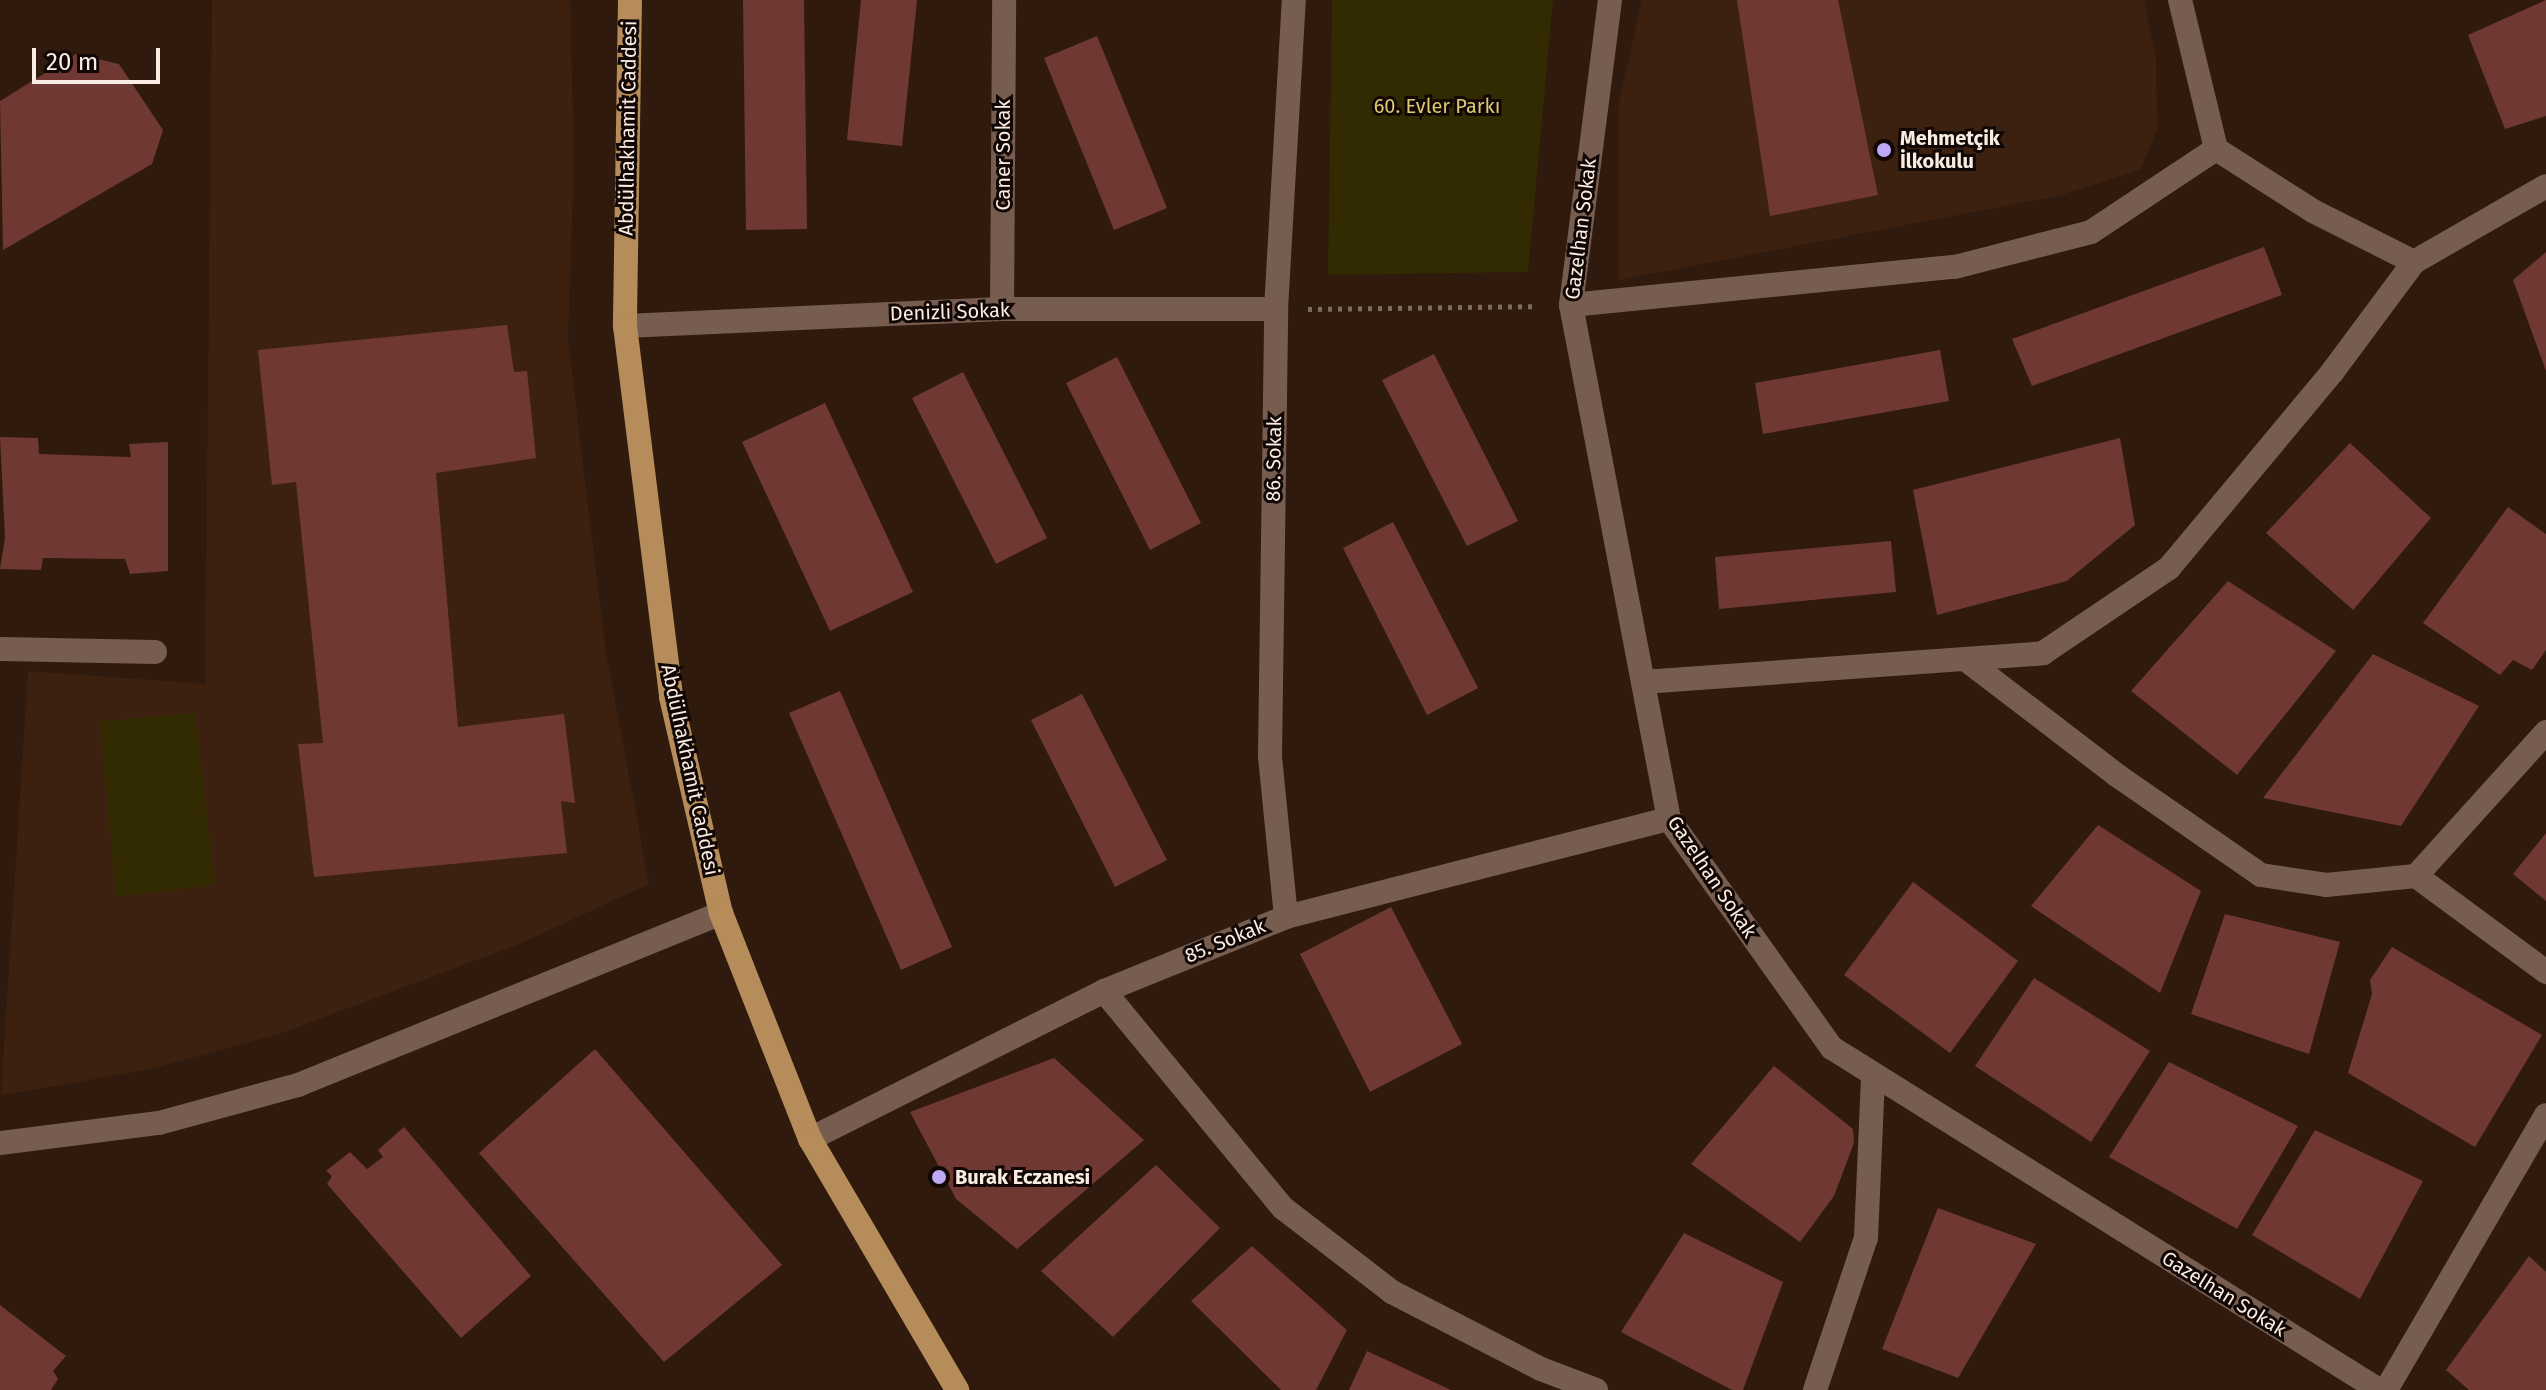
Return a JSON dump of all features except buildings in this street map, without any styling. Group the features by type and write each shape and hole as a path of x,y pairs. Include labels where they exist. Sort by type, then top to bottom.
{"main road":[{"name":"Abdülhakhamit Caddesi","path":"630,0 625,326 671,697 721,913 810,1139 957,1390"}],"street":[{"name":"Caner Sokak","path":"1002,309 1004,0"},
{"name":"86. Sokak","path":"1286,917 1270,756 1276,309 1294,0"},
{"name":"Gazelhan Sokak","path":"1610,0 1571,305 1669,819 1832,1048 2379,1390"},
{"path":"2180,0 2216,149 2313,211 2414,262"},
{"path":"1571,305 1955,267 2091,232 2216,149"},
{"path":"1643,682 2043,653 2169,568 2333,371 2414,262 2546,186"},
{"name":"Denizli Sokak","path":"625,326 1002,309 1276,309"},
{"path":"0,649 155,652"},
{"path":"1965,659 2118,776 2261,875 2326,885 2416,876 2546,972"},
{"path":"2416,876 2546,732"},
{"name":"85. Sokak","path":"810,1139 1104,991 1286,917 1669,819"},
{"path":"0,1143 159,1123 298,1085 721,913"},
{"path":"1104,991 1283,1208 1392,1292 1541,1369 1596,1390"},
{"path":"1815,1390 1866,1238 1873,1075"},
{"path":"2386,1390 2546,1115"}],"path":[{"path":"1276,309 1571,305"}],"shaded area":[{"path":"212,0 570,0 574,160 568,340 605,647 649,884 519,944 279,1034 147,1070 1,1095 28,671 205,684"},
{"name":"Mehmetçik İlkokulu","path":"1642,0 2144,0 2156,58 2157,130 2140,170 2058,196 1619,280 1618,108"}],"green space":[{"name":"60. Evler Parkı","path":"1332,0 1553,0 1528,272 1328,275"},
{"path":"195,713 215,885 116,897 100,721"}],"place":[{"name":"Mehmetçik İlkokulu","path":"1884,150"},
{"name":"Burak Eczanesi","path":"939,1177"}]}
